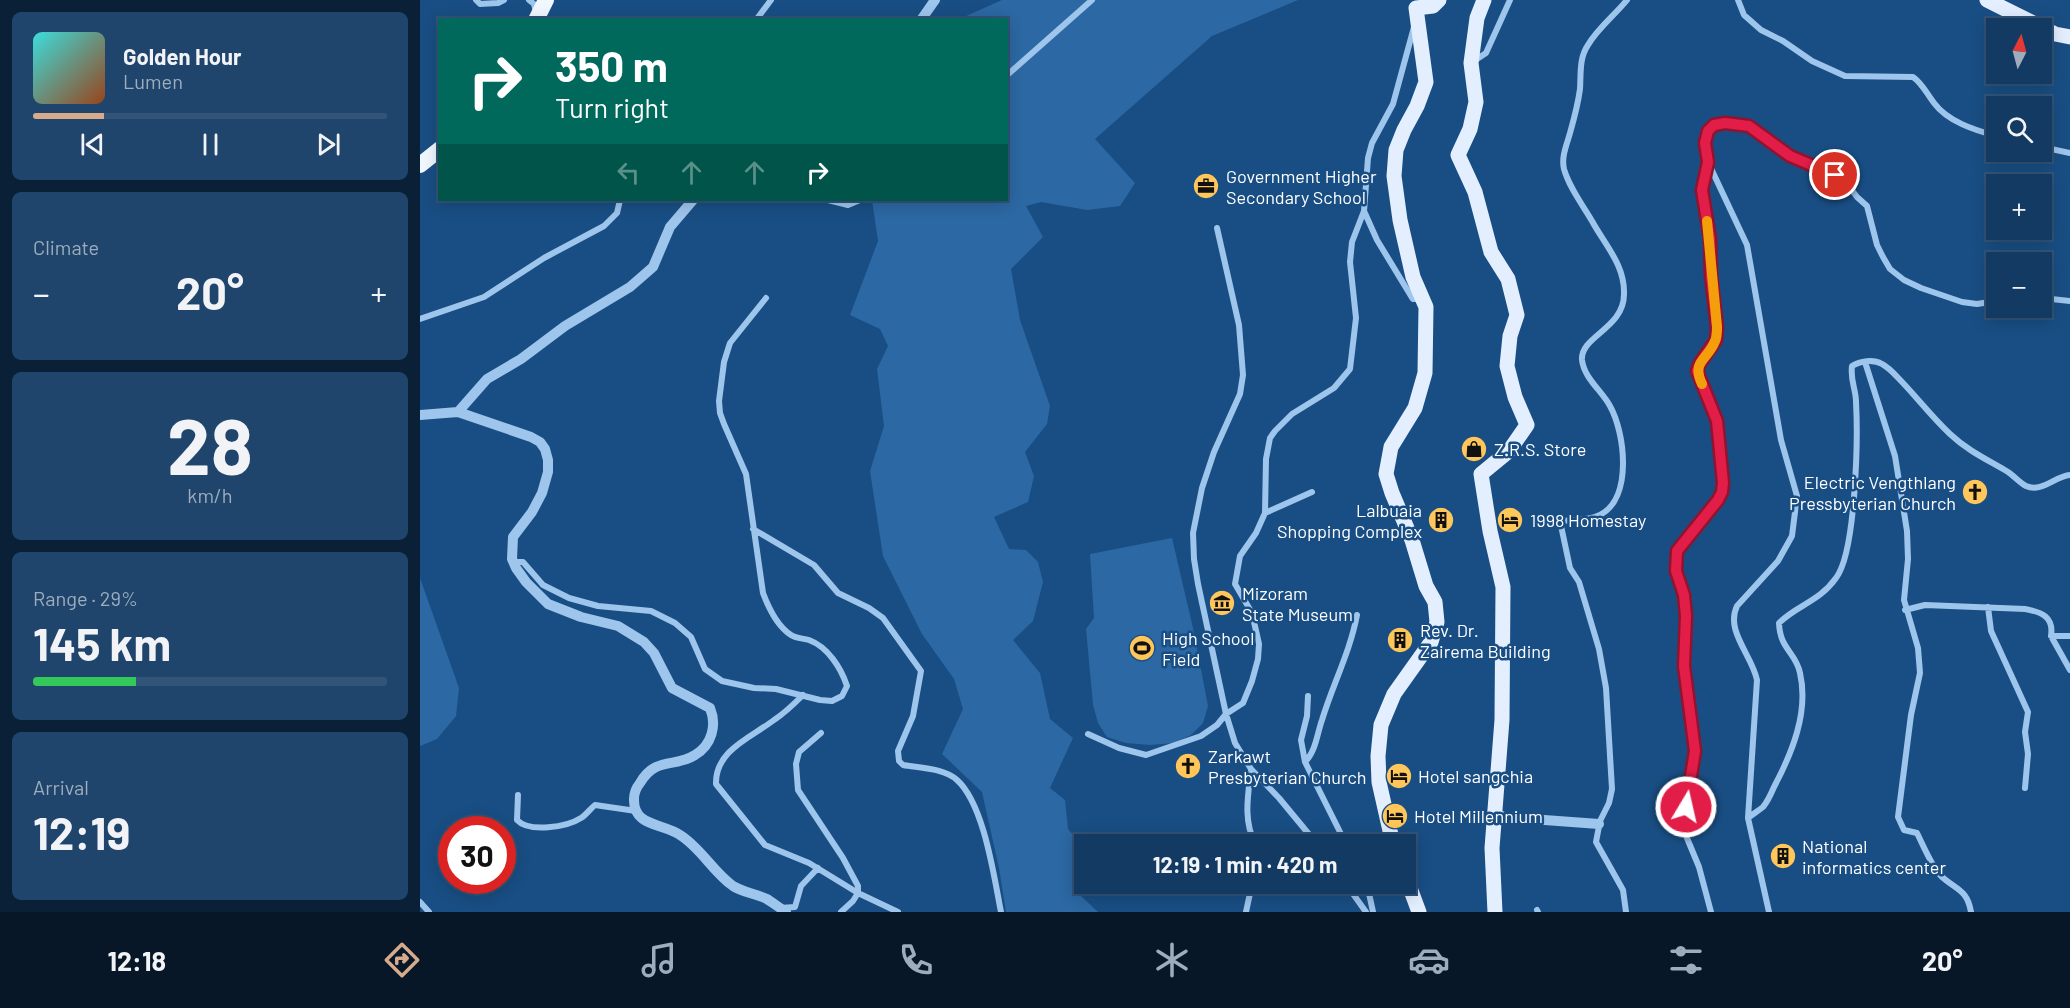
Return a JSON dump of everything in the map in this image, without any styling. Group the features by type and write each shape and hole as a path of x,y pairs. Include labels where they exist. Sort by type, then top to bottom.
{"highway":[{"path":"537,18 546,0"},
{"path":"420,165 438,151"}],"main road":[{"path":"1391,834 1379,782 1378,756 1381,725 1394,694 1431,642 1437,622 1435,602 1426,586 1412,540 1386,474 1391,447 1415,408 1425,373 1427,330 1426,307 1413,277 1400,220 1394,176 1396,150 1426,82 1416,8 1433,6 1439,0"},
{"path":"1485,0 1477,18 1471,63 1476,102 1470,129 1458,155 1475,192 1491,252 1508,279 1517,315 1510,336 1507,366 1515,397 1527,424 1509,451 1481,474 1490,531 1503,587 1502,720 1492,866 1495,912"},
{"path":"1987,0 2055,34 2070,37"},
{"path":"1412,894 1419,912"}],"street":[{"path":"476,0 480,4 498,3 504,0"},
{"path":"530,0 534,4 537,18"},
{"path":"758,18 771,0"},
{"path":"922,18 935,0"},
{"path":"1008,74 1092,0"},
{"path":"1471,63 1486,52 1510,0"},
{"path":"1626,912 1623,890 1596,842 1599,824 1609,803 1612,789 1606,688 1599,649 1579,582 1570,568 1560,521 1591,518 1602,513 1616,499 1622,480 1623,445 1620,432 1610,406 1591,380 1582,357 1583,350 1588,344 1619,315 1624,297 1624,285 1620,266 1597,231 1569,180 1563,160 1576,111 1583,56 1588,44 1627,0"},
{"path":"1738,0 1744,15 1761,30 1783,41 1812,61 1845,76 1913,77 1919,81 1935,105 1966,127 1986,133"},
{"path":"1088,734 1119,748 1146,754 1201,736 1217,725 1226,714 1243,703 1258,659 1258,633 1252,613 1235,584 1240,556 1256,533 1265,513 1266,459 1270,438 1292,414 1334,387 1350,369 1356,318 1350,262 1352,242 1364,211 1368,158 1372,143 1392,104 1401,78 1416,8"},
{"path":"1770,912 1748,818 1757,680 1734,630 1734,613 1737,606 1778,561 1792,536 1797,496 1781,440 1747,245 1708,162 1705,143 1708,131 1714,125 1725,123 1749,126 1790,156 1822,168 1848,185 1857,198 1867,206 1877,245 1890,269 1921,288 1962,302 1986,303"},
{"path":"2052,149 2070,153"},
{"path":"1708,162 1702,190 1710,239 1711,276 1717,327 1716,340 1697,371 1717,421 1722,492 1677,551 1675,560 1684,595 1686,616 1684,666 1695,751 1682,826 1698,867 1711,912"},
{"path":"420,319 484,297 544,258 604,226 617,213 620,201"},
{"path":"458,412 487,379 565,326 630,287 653,267 670,227 692,201"},
{"path":"832,201 848,205 858,201"},
{"path":"1364,211 1377,240 1413,299 1423,299"},
{"path":"1216,228 1239,325 1243,375 1240,394 1214,452 1202,488 1193,532 1198,584 1226,714 1235,743 1251,769 1309,834"},
{"path":"513,562 523,562 543,585 569,598 609,607 651,611 675,622 690,637 705,669 722,681 753,688 776,689 820,700 832,700 842,696 847,686 843,674 822,647 793,637 777,622 763,593 747,474 720,413 719,401 724,362 730,342 766,298"},
{"path":"2052,299 2070,301"},
{"path":"1748,818 1761,809 1768,800 1791,753 1799,723 1802,691 1799,669 1782,643 1779,623 1786,616 1821,595 1837,577 1844,564 1852,513 1856,436 1856,399 1850,378 1852,366 1859,362 1882,364 1950,434 1977,456 2004,470 2024,486 2032,488 2043,486 2070,475"},
{"path":"1865,362 1894,456 1902,496 1908,559 1905,610 1918,648 1920,673 1911,715 1898,817 1904,830 1917,833 1940,875 1963,892 1969,900 1971,912"},
{"path":"420,415 458,412 540,442 548,460 548,472 542,493 532,512 513,537 511,547 513,562 526,582 548,604 581,618 618,626 644,642 654,653 672,688 710,708 714,724 706,746 694,756 657,765 643,777 635,790 633,800 636,811 643,821 680,834 733,886 767,899 783,910 795,907 801,886 818,868"},
{"path":"1265,513 1312,492"},
{"path":"753,529 814,564 838,593 869,608 883,618 921,670 913,716 898,751 899,761 903,765 956,779 965,791 974,806 985,839 1000,912"},
{"path":"1905,610 1924,605 2025,609 2045,614 2050,621 2050,636 2070,670"},
{"path":"1988,607 1991,631 2028,712 2025,732 2028,754 2025,788"},
{"path":"1305,762 1312,753 1352,639 1357,615"},
{"path":"2050,636 2070,636"},
{"path":"803,695 782,715 743,740 729,752 717,770 716,784 765,845 802,859 858,893 898,912"},
{"path":"1308,696 1307,716 1301,740 1305,762 1341,834"},
{"path":"821,733 799,752 796,764 798,790 843,858 858,886 858,893 853,901 841,912"},
{"path":"1251,769 1246,817 1251,834"},
{"path":"518,795 517,820 522,825 531,828 555,827 581,818 594,804 636,811"},
{"path":"1495,813 1504,817 1599,824"},
{"path":"1246,912 1250,894"},
{"path":"1353,894 1366,912"},
{"path":"1369,894 1373,912"},
{"path":"420,902 429,912"}],"shaded area":[{"path":"1002,0 1298,0 1212,36 1095,139 1135,183 1120,206 1087,210 1041,202 1026,206 1043,237 1011,269 1020,320 1050,406 1047,424 1025,452 1034,476 1028,502 994,517 1009,549 1026,550 1038,562 1043,582 1033,621 1013,640 1040,673 1050,719 1073,738 1050,788 1065,800 1068,829 1074,836 1074,894 1079,894 1098,912 1006,912 982,792 942,754 963,709 954,679 922,634 883,556 870,471 884,426 877,369 888,346 880,329 850,315 878,241 872,201 1008,201 1008,18 964,18"},
{"name":"High School Field","path":"1172,538 1208,706 1203,723 1191,735 1174,743 1150,745 1126,743 1107,737 1098,723 1093,705 1086,629 1094,618 1090,554"},
{"path":"420,578 459,688 456,716 437,739 420,746"}],"slow traffic":[{"path":"1702,384 1697,371 1716,340 1717,327 1707,221"}],"place":[{"name":"Government Higher Secondary School","path":"1206,186"},
{"name":"Z.R.S. Store","path":"1474,449"},
{"name":"Electric Vengthlang Pressbyterian Church","path":"1975,492"},
{"name":"Lalbuaia Shopping Complex","path":"1441,520"},
{"name":"1998 Homestay","path":"1510,520"},
{"name":"Mizoram State Museum","path":"1222,603"},
{"name":"Rev. Dr. Zairema Building","path":"1400,640"},
{"name":"High School Field","path":"1142,648"},
{"name":"Zarkawt Presbyterian Church","path":"1188,766"},
{"name":"Hotel sangchia","path":"1399,776"},
{"name":"Hotel Millennium","path":"1395,816"},
{"name":"National informatics center","path":"1783,856"}],"route":[{"path":"1686,807 1695,751 1684,666 1686,616 1684,595 1675,560 1677,551 1718,500 1723,483 1717,421 1697,371 1716,340 1717,327 1711,276 1710,239 1702,190 1708,162 1705,143 1708,131 1714,125 1725,123 1749,126 1790,156 1835,175"}]}
